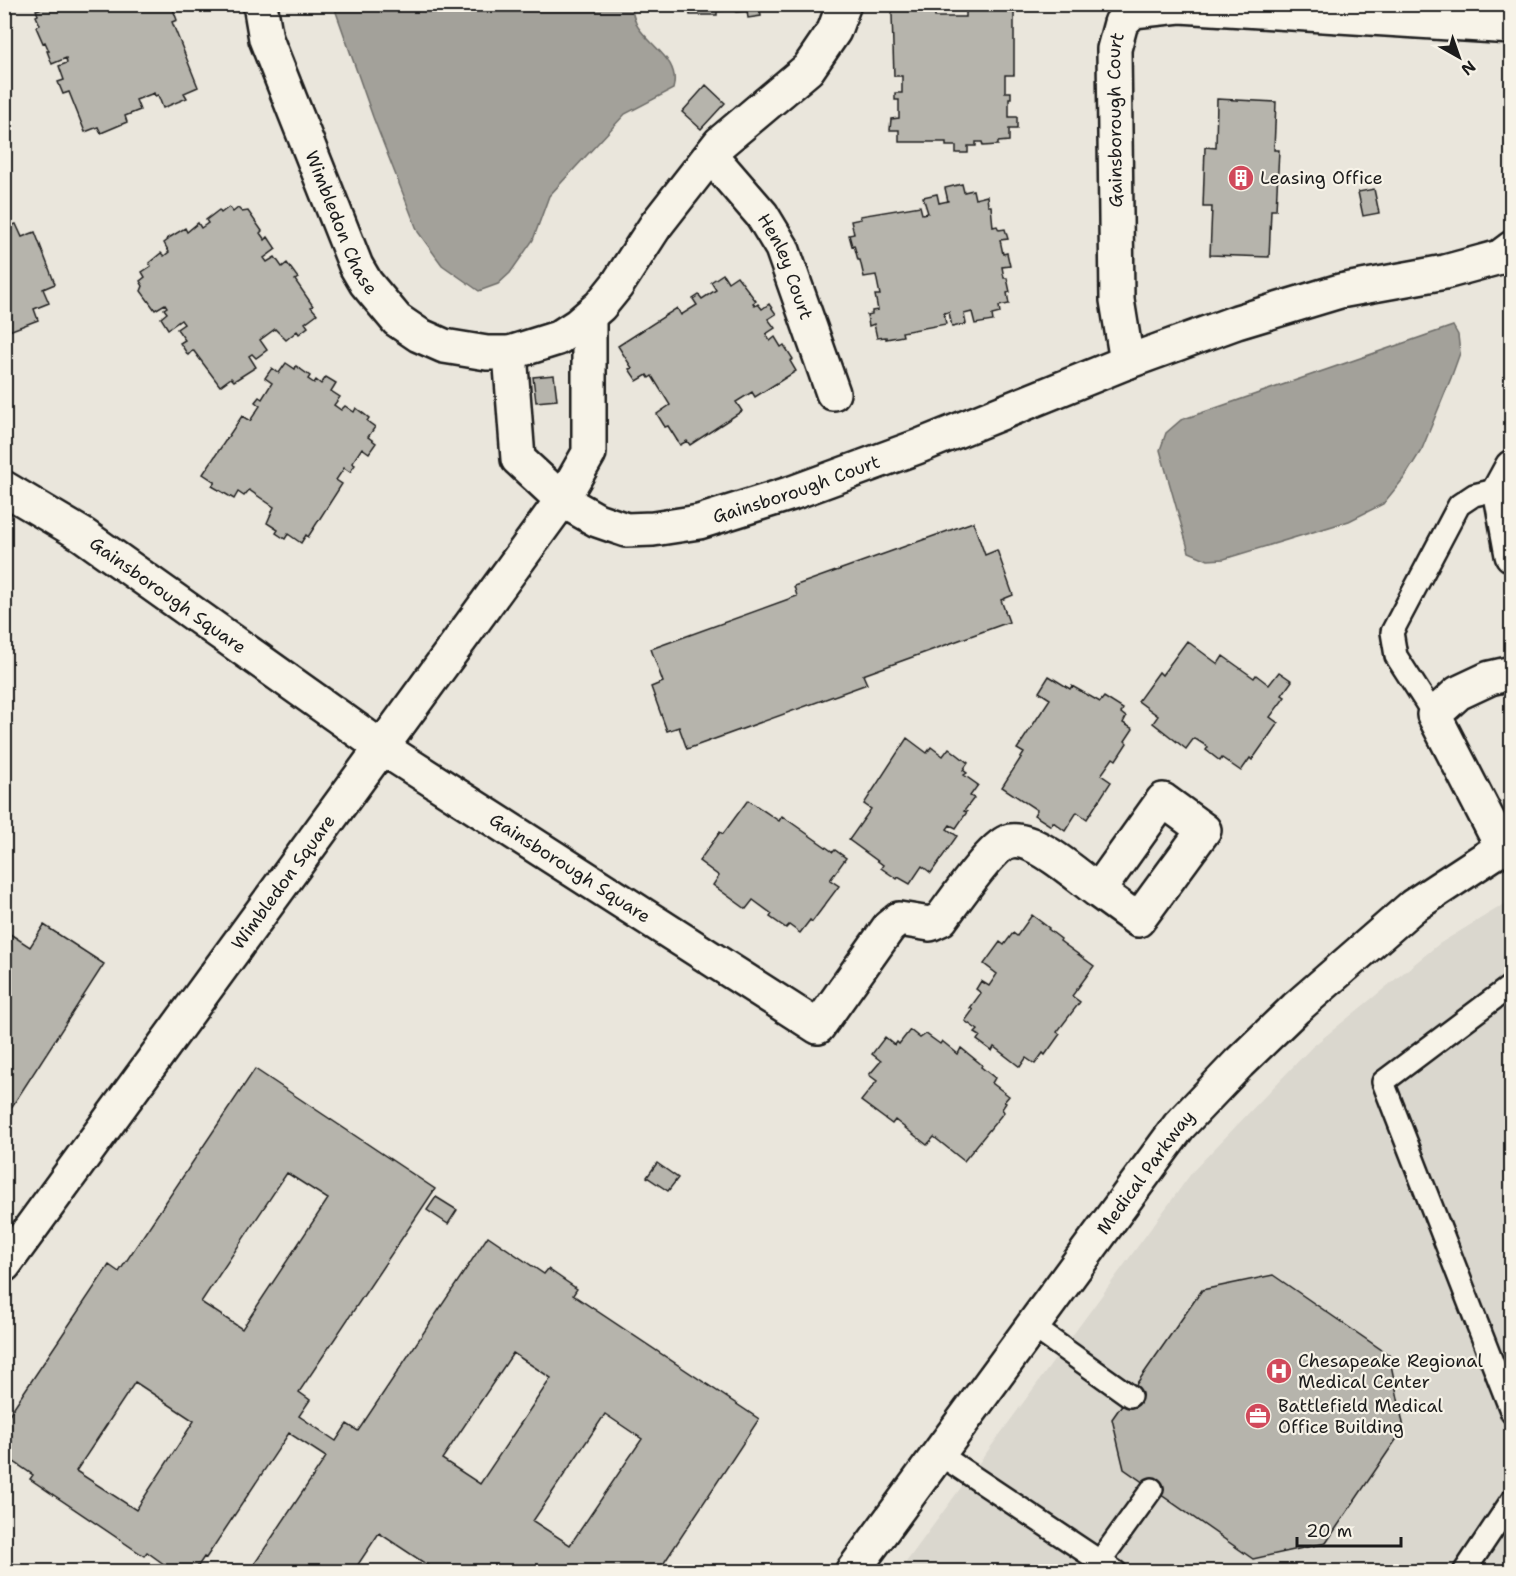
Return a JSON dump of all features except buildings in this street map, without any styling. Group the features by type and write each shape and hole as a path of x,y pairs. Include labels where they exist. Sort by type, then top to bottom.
{"street":[{"name":"Wimbledon Chase","path":"261,4 266,39 356,266 366,283 397,320 419,335 460,350 487,354 510,353 558,338 600,306 617,285 656,225 720,143 808,69 834,31 844,4"},
{"name":"Gainsborough Court","path":"1127,362 1117,300 1114,49 1121,23 1133,11 1180,6 1512,27"},
{"name":"Henley Court","path":"711,156 762,215 782,248 833,393"},
{"name":"Gainsborough Court","path":"562,500 597,520 626,530 653,529 699,522 792,493 917,447 1127,362 1237,322 1340,291 1445,272 1500,257 1512,248"},
{"path":"510,353 518,459 562,500 589,453 589,316"},
{"path":"1506,478 1510,540"},
{"name":"Gainsborough Square","path":"4,488 83,535 381,747 818,1027 889,927 899,920 930,924 941,919 995,850 1007,842 1023,842 1037,847 1098,891"},
{"name":"Wimbledon Square","path":"4,1265 562,500"},
{"path":"1507,844 1434,715 1458,693 1490,678 1512,673"},
{"name":"Medical Parkway","path":"852,1572 1179,1126 1296,1008 1413,906 1507,844"}],"lane":[{"path":"1434,715 1396,656 1392,632 1459,505 1506,478"},
{"path":"1512,985 1383,1082 1512,1413"},
{"path":"1032,1326 1130,1396"},
{"path":"939,1454 1108,1566 1152,1489"},
{"path":"1464,1572 1512,1500"}],"shaded area":[{"path":"335,5 630,5 638,27 664,55 673,70 673,89 625,114 549,196 533,240 510,273 498,284 479,291 442,265 418,232 373,117"},
{"path":"1453,326 1458,335 1460,353 1451,378 1422,449 1404,478 1383,504 1349,521 1224,559 1208,560 1189,552 1160,450 1166,433 1181,420"},
{"name":"Chesapeake Regional Medical Center","path":"1511,900 1511,1571 899,1572 1193,1171 1312,1047 1439,944"}],"place":[{"name":"Leasing Office","path":"1241,178"},
{"name":"Chesapeake Regional Medical Center","path":"1279,1371"},
{"name":"Battlefield Medical Office Building","path":"1258,1416"}]}
